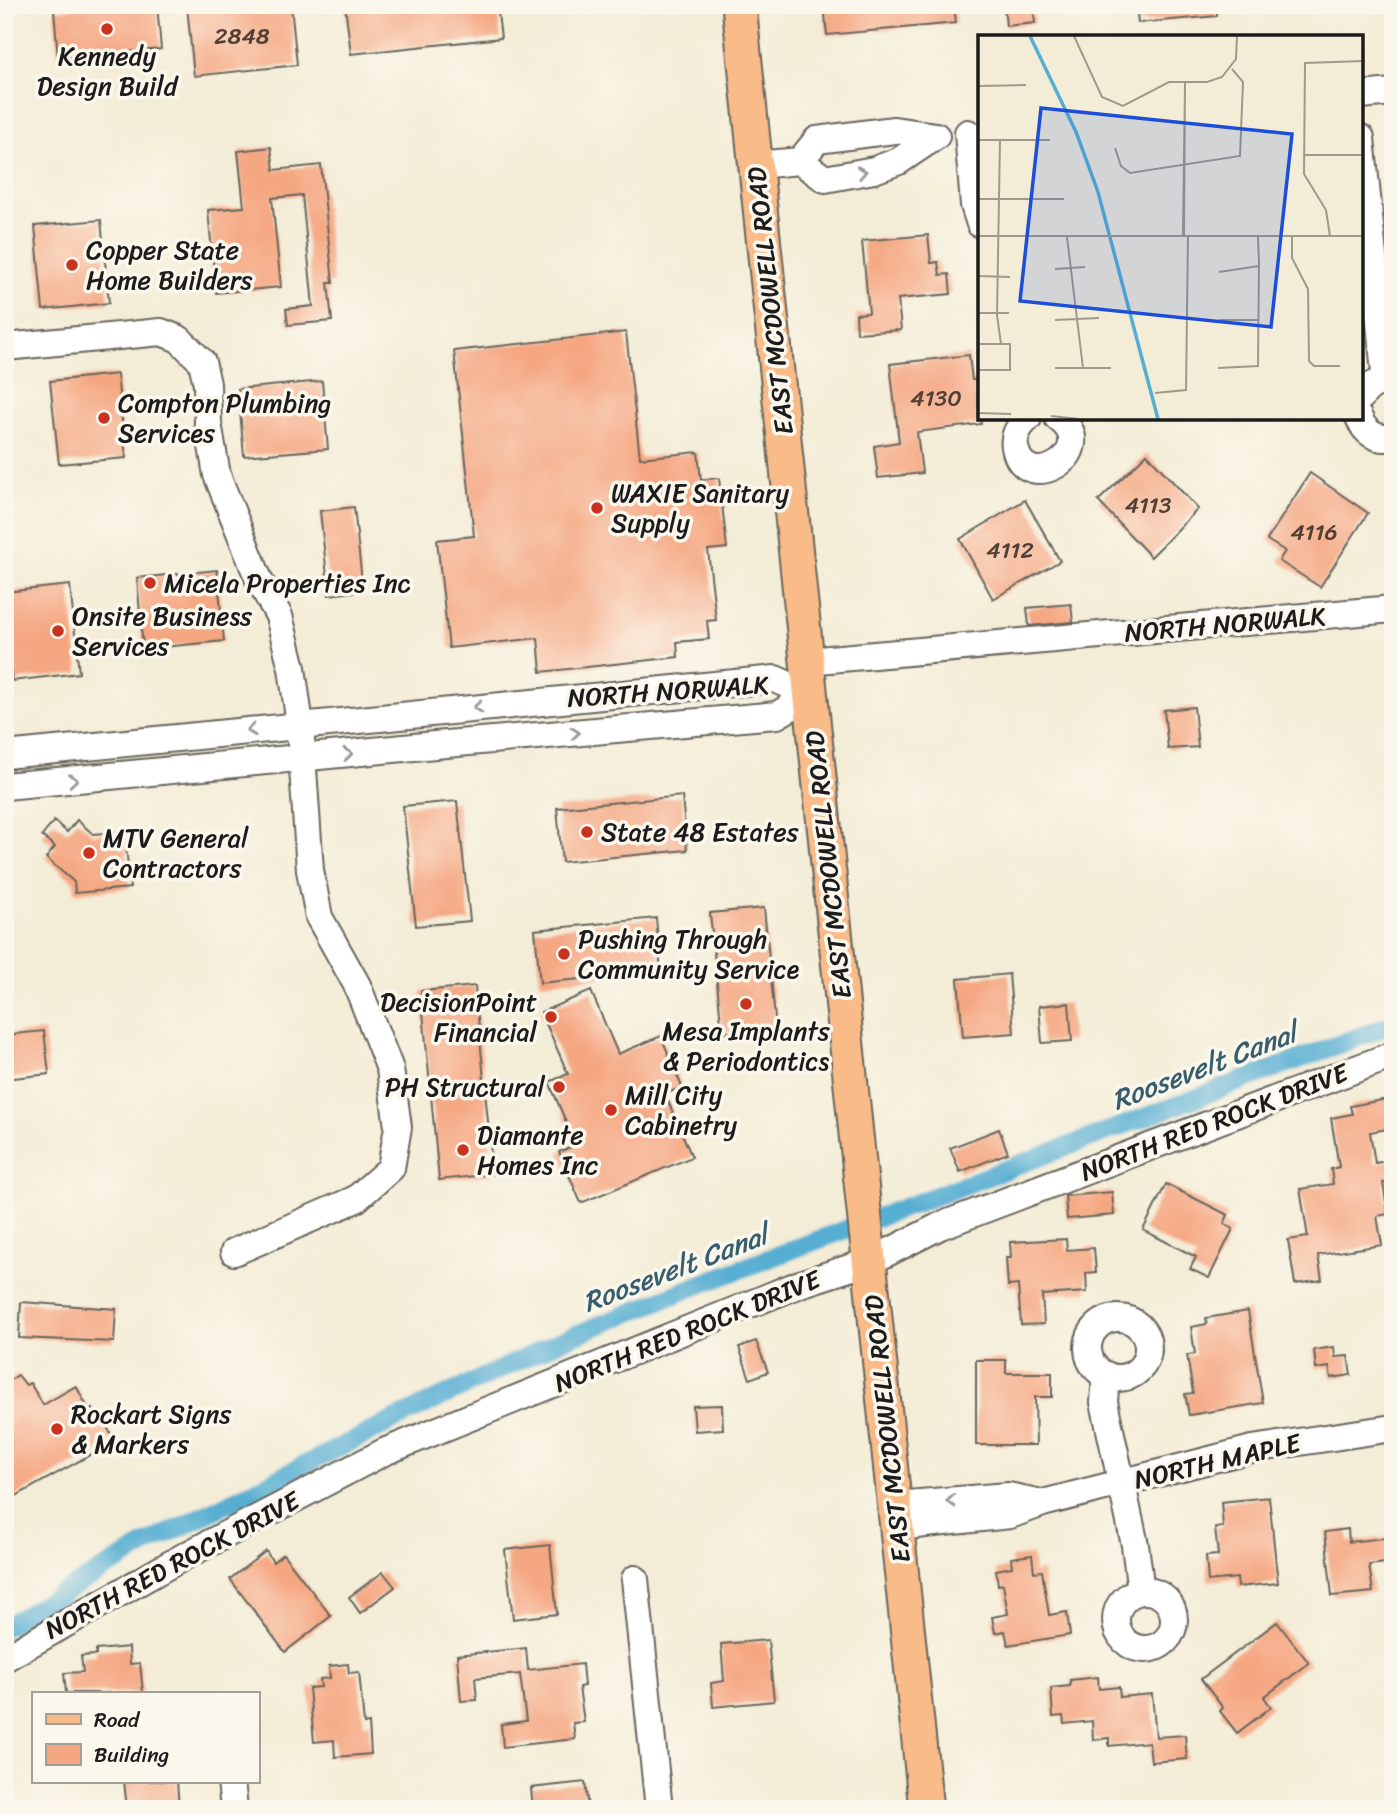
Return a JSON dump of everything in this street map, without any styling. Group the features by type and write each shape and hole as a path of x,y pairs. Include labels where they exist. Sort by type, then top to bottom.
{"main road":[{"name":"EAST MCDOWELL ROAD","path":"739,5 926,1809"}],"street":[{"path":"1363,95 1393,92"},
{"path":"800,161 817,140 894,130 936,136 974,133 974,205 978,218"},
{"path":"755,165 800,161 825,179 874,170 899,160 936,136"},
{"path":"1363,155 1390,382 1369,388 1363,395"},
{"path":"5,347 162,332 179,339 202,362 217,475 260,580 279,616 292,668 301,742 310,870 319,917 357,985 390,1069 398,1127 391,1168 356,1199 234,1252"},
{"path":"1026,420 1016,434 1016,452 1027,466 1045,471 1062,463 1071,447 1067,428 1060,420"},
{"path":"1360,420 1370,434 1379,438 1393,437"},
{"name":"NORTH NORWALK","path":"807,661 1393,609"},
{"name":"NORTH NORWALK","path":"5,786 301,742 775,678 811,695"},
{"name":"NORTH NORWALK","path":"5,755 301,742 777,715 811,695"},
{"name":"NORTH RED ROCK DRIVE","path":"5,1658 183,1557 384,1452 940,1226 1393,1055"},
{"path":"1106,1375 1104,1402 1135,1545 1141,1591"},
{"name":"NORTH MAPLE","path":"896,1516 1010,1515 1043,1503 1252,1449 1393,1428"},
{"path":"635,1579 659,1809"},
{"path":"231,1783 234,1809"}],"building":[{"name":"Kennedy Design Build","path":"106,5 157,5 161,49 58,58 54,10"},
{"path":"291,5 297,65 194,76 187,6"},
{"path":"345,5 497,5 501,38 351,54"},
{"path":"824,5 954,5 956,23 827,35"},
{"path":"1004,5 1033,5 1035,23 1006,26"},
{"path":"1136,5 1217,5 1217,16 1138,23"},
{"path":"271,147 274,170 321,165 333,283 328,283 332,321 288,325 286,309 313,306 302,195 272,198 281,287 216,293 208,210 244,207 238,151"},
{"name":"Copper State Home Builders","path":"101,220 109,303 43,310 35,226"},
{"path":"928,235 931,263 938,262 940,275 949,274 951,294 898,299 901,330 857,333 856,314 869,313 862,241"},
{"name":"WAXIE Sanitary Supply","path":"626,332 640,458 698,452 701,480 719,478 727,548 708,550 716,620 707,621 709,639 677,642 678,657 541,672 538,638 449,648 437,540 474,536 454,351"},
{"path":"969,355 972,380 976,380 978,420 981,424 917,432 922,473 878,478 874,446 899,442 890,364"},
{"path":"117,374 126,458 59,464 50,381"},
{"path":"322,381 328,449 244,456 238,389"},
{"path":"1147,454 1198,509 1151,557 1098,501"},
{"path":"1310,473 1368,513 1320,587 1279,561 1285,551 1267,540"},
{"path":"1025,500 1060,561 993,599 960,539"},
{"path":"354,507 363,591 329,595 320,511"},
{"path":"217,570 224,641 143,649 137,578"},
{"path":"70,585 79,673 12,681 5,592"},
{"path":"1071,604 1073,622 1029,626 1027,608"},
{"path":"1194,707 1198,747 1168,749 1164,710"},
{"path":"682,796 687,850 562,862 557,808"},
{"path":"457,801 470,921 416,926 403,806"},
{"name":"MTV General Contractors","path":"77,820 93,834 130,831 132,845 126,846 130,888 75,893 74,882 46,858 55,847 42,836 54,821 67,832"},
{"path":"764,908 776,1028 722,1033 710,913"},
{"path":"656,918 661,971 540,983 535,930"},
{"path":"1009,974 1014,1033 963,1037 958,979"},
{"path":"475,986 493,1174 439,1180 421,991"},
{"path":"591,991 618,1054 661,1036 682,1087 665,1094 692,1157 581,1203 559,1152 576,1145 549,1082 568,1074 541,1012"},
{"path":"1069,1003 1072,1041 1042,1043 1039,1006"},
{"path":"44,1031 49,1074 5,1079 5,1035"},
{"path":"1393,1098 1393,1128 1370,1132 1375,1163 1393,1160 1393,1182 1383,1183 1388,1214 1377,1216 1382,1245 1318,1255 1322,1280 1295,1284 1288,1240 1308,1237 1300,1189 1333,1184 1331,1169 1339,1167 1331,1118 1352,1114 1350,1106"},
{"path":"999,1129 1008,1153 960,1172 950,1148"},
{"path":"1166,1184 1228,1215 1224,1224 1233,1229 1209,1278 1190,1269 1196,1257 1143,1230"},
{"path":"1112,1192 1114,1215 1067,1219 1065,1196"},
{"path":"1066,1239 1067,1250 1094,1248 1096,1272 1086,1273 1087,1292 1042,1295 1044,1324 1021,1325 1018,1285 1008,1286 1006,1258 1011,1258 1010,1242"},
{"path":"21,1302 116,1309 114,1342 19,1338"},
{"path":"1248,1311 1263,1403 1189,1415 1185,1394 1193,1393 1187,1355 1195,1354 1191,1327 1207,1324 1206,1318"},
{"path":"756,1341 768,1372 750,1379 739,1347"},
{"path":"1334,1347 1335,1357 1348,1356 1351,1375 1331,1378 1329,1367 1316,1369 1314,1350"},
{"path":"976,1360 1006,1360 1006,1373 1052,1373 1052,1397 1035,1397 1036,1445 976,1445"},
{"name":"Rockart Signs & Markers","path":"18,1375 26,1385 30,1383 43,1405 76,1386 89,1410 92,1409 95,1415 99,1413 115,1441 5,1502 5,1383"},
{"path":"722,1405 723,1429 695,1431 693,1406"},
{"path":"1269,1497 1278,1583 1238,1587 1237,1578 1208,1581 1206,1556 1218,1555 1215,1528 1223,1527 1221,1502"},
{"path":"1348,1529 1349,1542 1393,1537 1393,1562 1369,1565 1373,1592 1332,1596 1325,1532"},
{"path":"550,1545 557,1614 513,1619 505,1550"},
{"path":"266,1551 273,1562 283,1554 331,1616 285,1652 230,1579"},
{"path":"1032,1555 1034,1572 1042,1571 1049,1615 1067,1612 1070,1635 1008,1645 1005,1631 995,1633 992,1617 1008,1614 1003,1584 998,1585 996,1570 1012,1567 1011,1558"},
{"path":"383,1572 395,1587 360,1613 349,1597"},
{"path":"1277,1622 1309,1663 1264,1697 1271,1707 1237,1733 1220,1711 1223,1708 1201,1679"},
{"path":"768,1640 774,1701 713,1707 711,1683 724,1681 721,1644"},
{"path":"129,1647 130,1664 140,1663 143,1692 66,1692 64,1673 83,1672 81,1656 96,1655 96,1650"},
{"path":"526,1648 528,1670 582,1664 584,1686 579,1687 584,1722 573,1723 575,1739 503,1747 501,1724 526,1721 520,1674 475,1678 477,1700 461,1701 457,1655"},
{"path":"348,1664 349,1673 359,1672 364,1724 369,1723 371,1754 335,1757 334,1740 314,1742 309,1688 321,1687 320,1679 330,1678 329,1666"},
{"path":"1098,1677 1099,1689 1119,1687 1120,1697 1152,1694 1156,1737 1185,1735 1187,1759 1151,1762 1149,1742 1109,1746 1109,1738 1093,1740 1092,1721 1064,1724 1063,1716 1053,1717 1051,1688 1070,1686 1070,1680"},
{"path":"585,1782 588,1809 533,1809 531,1788"},
{"path":"124,1783 177,1783 179,1809 127,1809"}],"waterway":[{"name":"Roosevelt Canal","path":"5,1627 145,1545 406,1414 558,1342 701,1284 1393,1024"}],"place":[{"name":"Kennedy Design Build","path":"107,29"},
{"name":"Copper State Home Builders","path":"72,265"},
{"name":"Compton Plumbing Services","path":"104,418"},
{"name":"WAXIE Sanitary Supply","path":"597,508"},
{"name":"Micela Properties Inc","path":"150,583"},
{"name":"Onsite Business Services","path":"58,631"},
{"name":"State 48 Estates","path":"587,832"},
{"name":"MTV General Contractors","path":"89,853"},
{"name":"Pushing Through Community Service","path":"564,954"},
{"name":"Mesa Implants & Periodontics","path":"746,1004"},
{"name":"DecisionPoint Financial","path":"551,1017"},
{"name":"PH Structural","path":"559,1087"},
{"name":"Mill City Cabinetry","path":"611,1110"},
{"name":"Diamante Homes Inc","path":"463,1150"},
{"name":"Rockart Signs & Markers","path":"57,1429"}]}
